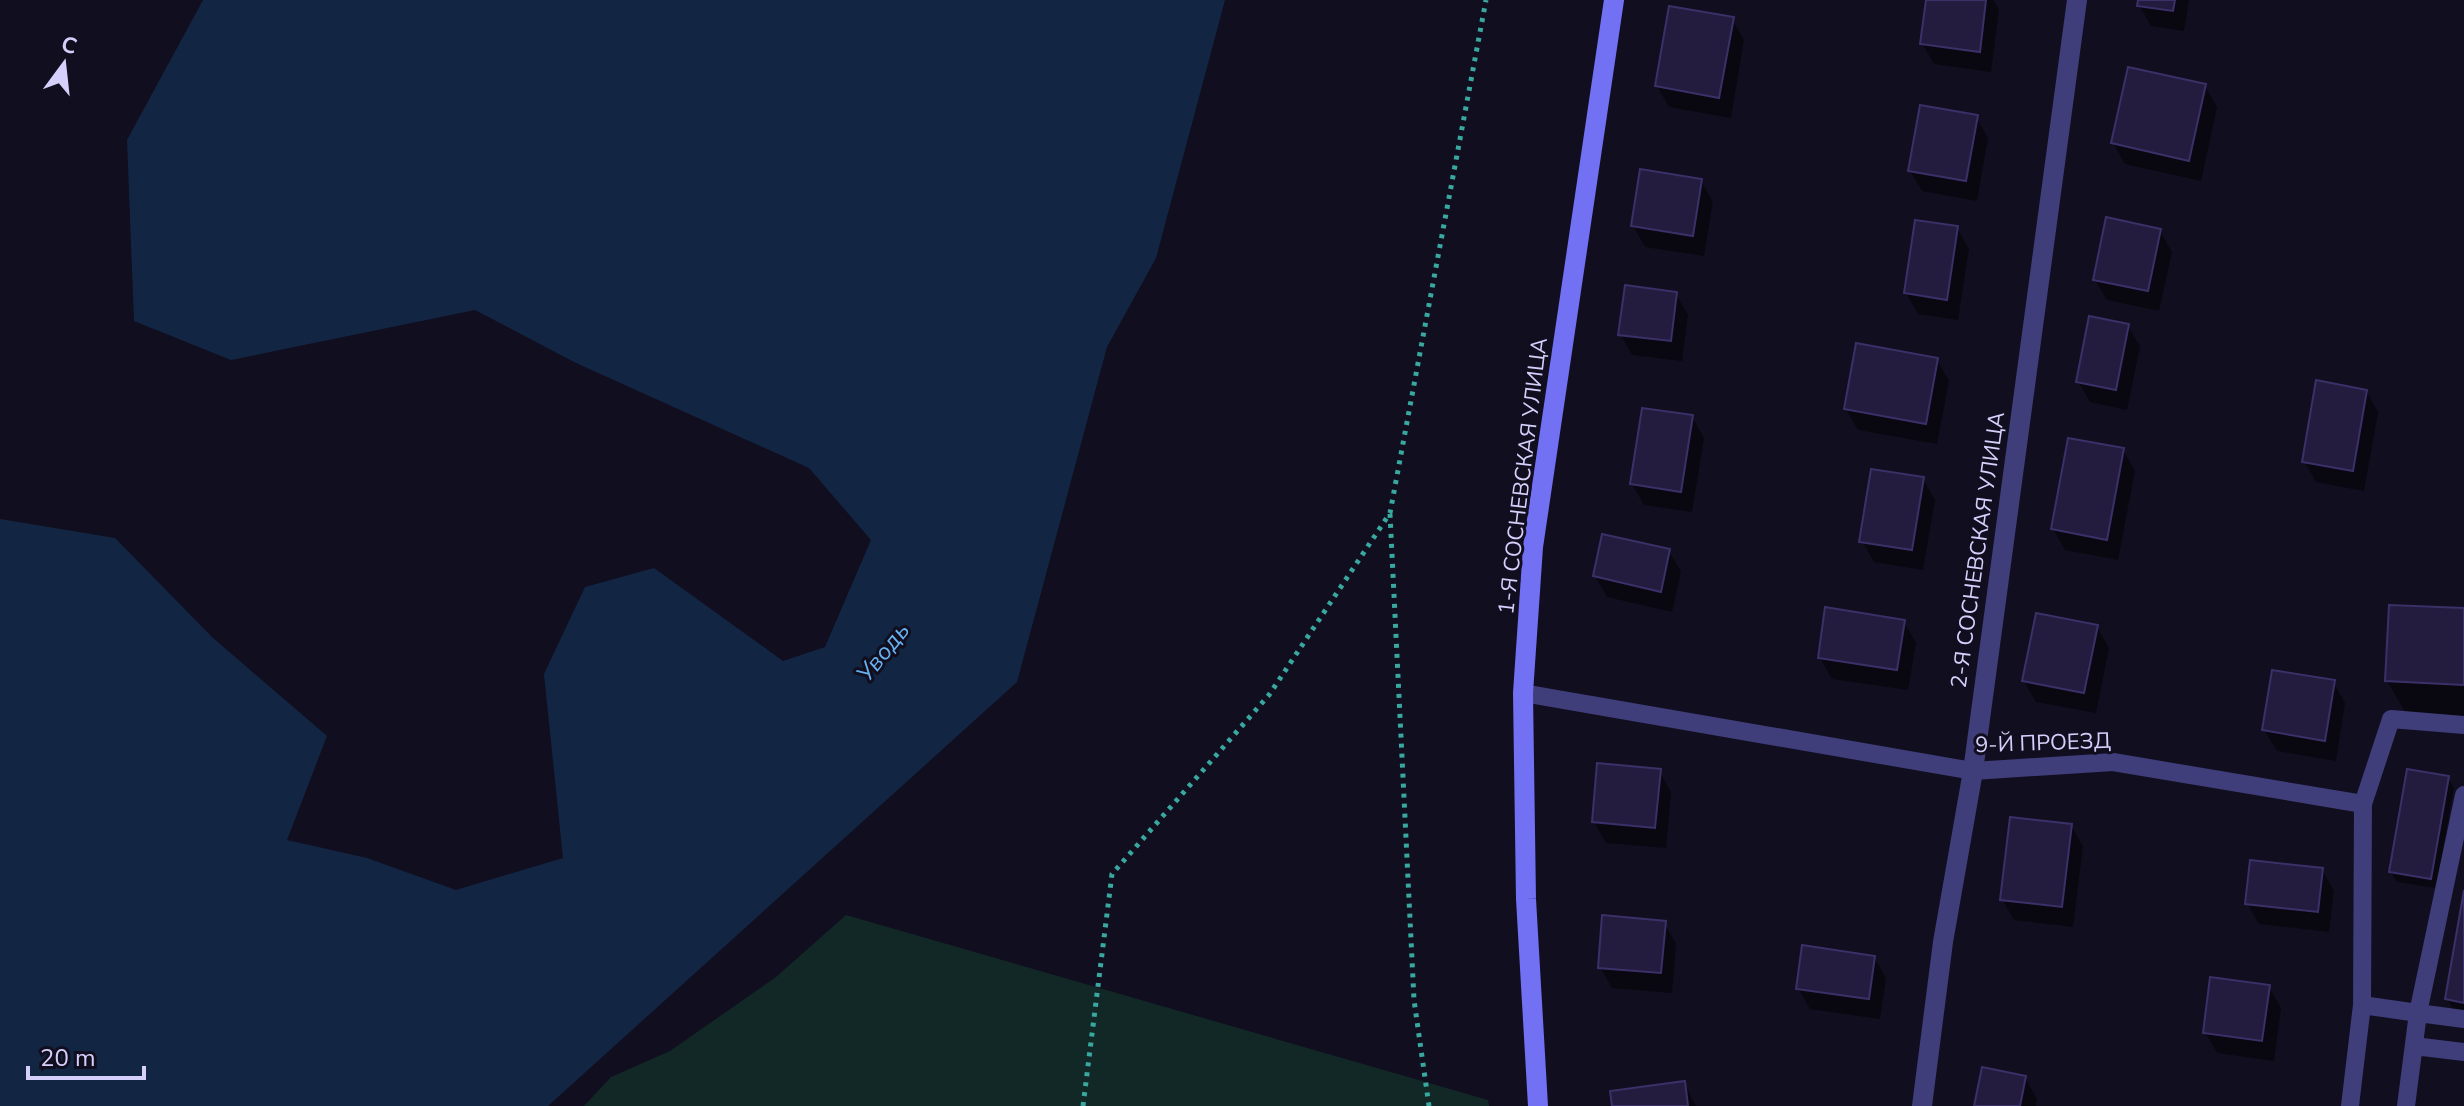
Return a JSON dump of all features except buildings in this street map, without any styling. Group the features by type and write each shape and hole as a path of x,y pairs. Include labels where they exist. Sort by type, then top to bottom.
{"main road":[{"name":"1-Я СОСНЕВСКАЯ УЛИЦА","path":"1538,1106 1526,899 1523,693 1533,547 1614,0"}],"street":[{"name":"2-Я СОСНЕВСКАЯ УЛИЦА","path":"1922,1106 1943,942 1973,771 2077,0"}],"lane":[{"name":"9-Й ПРОЕЗД","path":"1523,693 1973,771 2113,762 2363,804"},
{"path":"2350,1106 2362,1005 2363,804 2391,719 2464,725"},
{"path":"2406,1106 2418,1013 2464,795"},
{"path":"2362,1005 2464,1019"},
{"path":"2414,1046 2464,1052"}],"path":[{"path":"1429,1106 1414,1000 1390,513 1486,0"},
{"path":"1083,1106 1112,874 1269,695 1390,513"}],"green space":[{"path":"846,915 1488,1100 1489,1106 584,1106 611,1077 670,1051 776,977"}],"water":[{"name":"Уводь","path":"203,0 1225,0 1156,258 1107,347 1017,682 548,1106 0,1106 0,519 115,538 212,637 327,736 287,840 367,858 456,890 563,858 544,674 585,587 654,568 783,661 825,647 871,540 809,468 576,363 475,310 231,360 134,321 127,140"}]}
